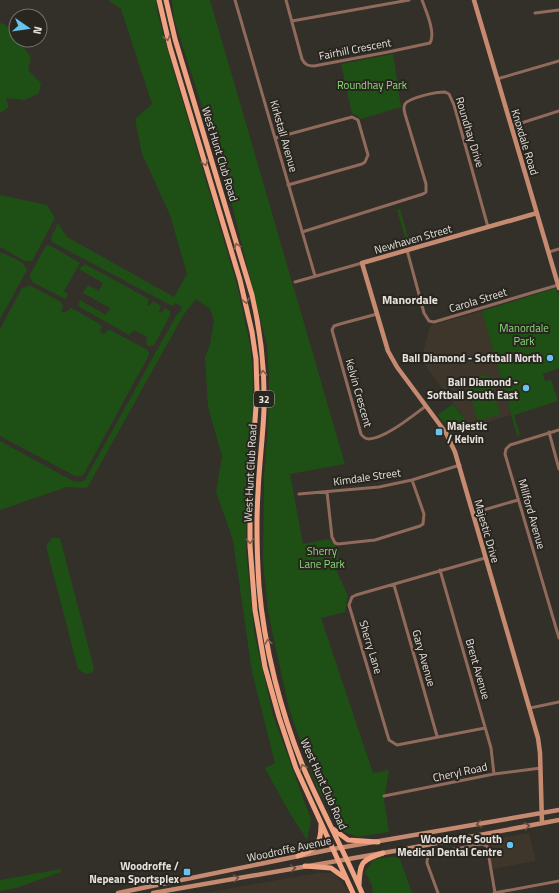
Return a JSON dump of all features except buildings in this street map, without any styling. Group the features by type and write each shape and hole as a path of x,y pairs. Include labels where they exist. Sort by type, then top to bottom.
{"main road":[{"name":"West Hunt Club Road","path":"159,0 170,47 238,274 250,320 256,360 257,392 250,491 251,572 255,610 265,667 278,717 296,768 353,893"},
{"name":"West Hunt Club Road","path":"166,0 175,39 244,268 258,321 264,391 257,522 259,586 271,658 287,720 306,773 362,893"},
{"path":"298,856 311,851 317,846 320,836 321,822"},
{"path":"332,828 345,838 352,841 378,842"},
{"path":"359,886 360,869 364,862 367,858 383,853"},
{"path":"305,866 331,868 347,880"}],"street":[{"name":"Kirkstall Avenue","path":"235,0 315,276"},
{"name":"Fairhill Crescent","path":"286,0 302,59 308,66 430,43 433,33 422,0"},
{"path":"292,21 409,0"},
{"name":"Knoxdale Road","path":"474,0 559,287"},
{"path":"535,13 559,10"},
{"path":"497,78 559,61"},
{"name":"Roundhay Drive","path":"302,232 426,192 426,184 404,107 407,102 413,99 445,92 449,94 454,105 488,227"},
{"path":"512,126 559,111"},
{"path":"275,138 352,117 358,120 368,155 367,159 362,164 288,185"},
{"name":"Newhaven Street","path":"295,282 537,213"},
{"path":"549,252 559,249"},
{"name":"Carola Street","path":"407,250 424,313 429,321 434,322 559,287"},
{"name":"Majestic Drive","path":"362,263 388,351 397,367 446,433 460,465 485,558 538,738 541,768 542,823"},
{"name":"Kelvin Crescent","path":"376,314 334,326 332,330 361,434 364,438 369,439 386,433 426,406"},
{"name":"Millford Avenue","path":"559,430 510,445 506,449 518,500 559,638"},
{"path":"549,432 559,469"},
{"name":"Kimdale Street","path":"299,494 380,487 412,480 460,465"},
{"path":"327,492 332,537 335,543 338,544 375,540 423,524 424,514 412,480"},
{"path":"473,513 518,500"},
{"name":"Sherry Lane","path":"485,558 356,595 352,597 349,605 389,740 397,745 437,736 485,728"},
{"name":"Brent Avenue","path":"440,570 491,748 494,774"},
{"name":"Gary Avenue","path":"394,585 437,736"},
{"path":"530,708 559,702"},
{"name":"Cheryl Road","path":"384,796 494,774 541,768"},
{"name":"Woodroffe Avenue","path":"118,893 333,849 559,810"},
{"name":"Woodroffe Avenue","path":"153,893 383,853 559,820"},
{"path":"492,822 494,832"},
{"path":"438,893 427,863 429,855 482,844 487,846 494,893 559,881"},
{"path":"219,873 221,881"}],"shaded area":[{"path":"482,311 511,415 471,427 421,360 430,326"},
{"path":"529,833 536,861 492,869 486,840"},
{"path":"318,873 335,873 349,893 202,893"}],"green space":[{"path":"108,0 156,0 158,15 174,73 237,285 250,345 253,377 252,435 247,486 246,549 254,632 273,715 311,820 307,840 286,807 265,768 275,763 252,672 233,540 216,492 222,456 208,407 205,357 210,345 214,320 210,309 196,299 184,314 87,488 67,487 0,510 0,441 73,481 81,482 85,480 182,307 175,303 172,306 52,242 51,238 58,223 67,237 174,297 187,274 170,215 142,154 135,119 152,104 121,9"},
{"name":"Sherry Lane Park","path":"172,0 210,0 345,464 290,474 303,544 329,539 339,550 337,572 348,596 345,612 321,618 373,773 389,770 384,800 389,832 357,837 343,831 317,788 289,709 268,612 263,561 264,477 268,427 269,377 267,345 227,185 174,19"},
{"path":"0,23 4,24 8,28 8,48 24,48 31,58 28,70 41,83 39,93 25,100 6,98 9,107 0,113"},
{"name":"Roundhay Park","path":"393,54 401,107 361,119 352,114 341,64"},
{"path":"0,195 47,205 55,218 32,261 25,261 0,247"},
{"path":"400,209 410,244 407,244 397,210"},
{"path":"48,245 80,263 64,291 68,294 65,299 34,283 30,278 30,275 45,247"},
{"path":"0,253 23,263 27,270 0,319"},
{"path":"85,264 149,299 147,305 149,306 153,301 161,306 159,312 161,313 165,308 170,311 170,316 154,345 149,346 146,344 147,337 134,330 129,335 78,306 80,300 106,315 110,308 83,293 88,285 99,291 103,283 79,269"},
{"path":"31,286 61,302 63,307 61,311 64,313 71,308 100,324 102,327 100,332 104,334 110,330 149,352 149,355 84,474 81,476 75,476 0,436 0,329 22,288"},
{"name":"Manordale Park","path":"556,288 559,297 559,368 543,374 545,381 551,380 558,401 514,415 520,435 517,436 482,311"},
{"path":"488,374 500,414 478,421 466,380"},
{"path":"453,404 471,427 451,432 438,415"},
{"path":"52,538 60,538 94,668 92,673 85,674 78,669 46,546"},
{"path":"399,856 412,893 373,893 372,885 365,872 374,859"},
{"path":"61,869 61,872 16,888 0,891 0,880"}],"place":[{"name":"Ball Diamond - Softball North","path":"550,358"},
{"name":"Ball Diamond - Softball South East","path":"526,388"},
{"name":"Majestic / Kelvin","path":"439,432"},
{"name":"Woodroffe South Medical Dental Centre","path":"510,845"},
{"name":"Woodroffe / Nepean Sportsplex","path":"187,872"}],"district":[{"name":"Manordale","path":"410,300"}]}
